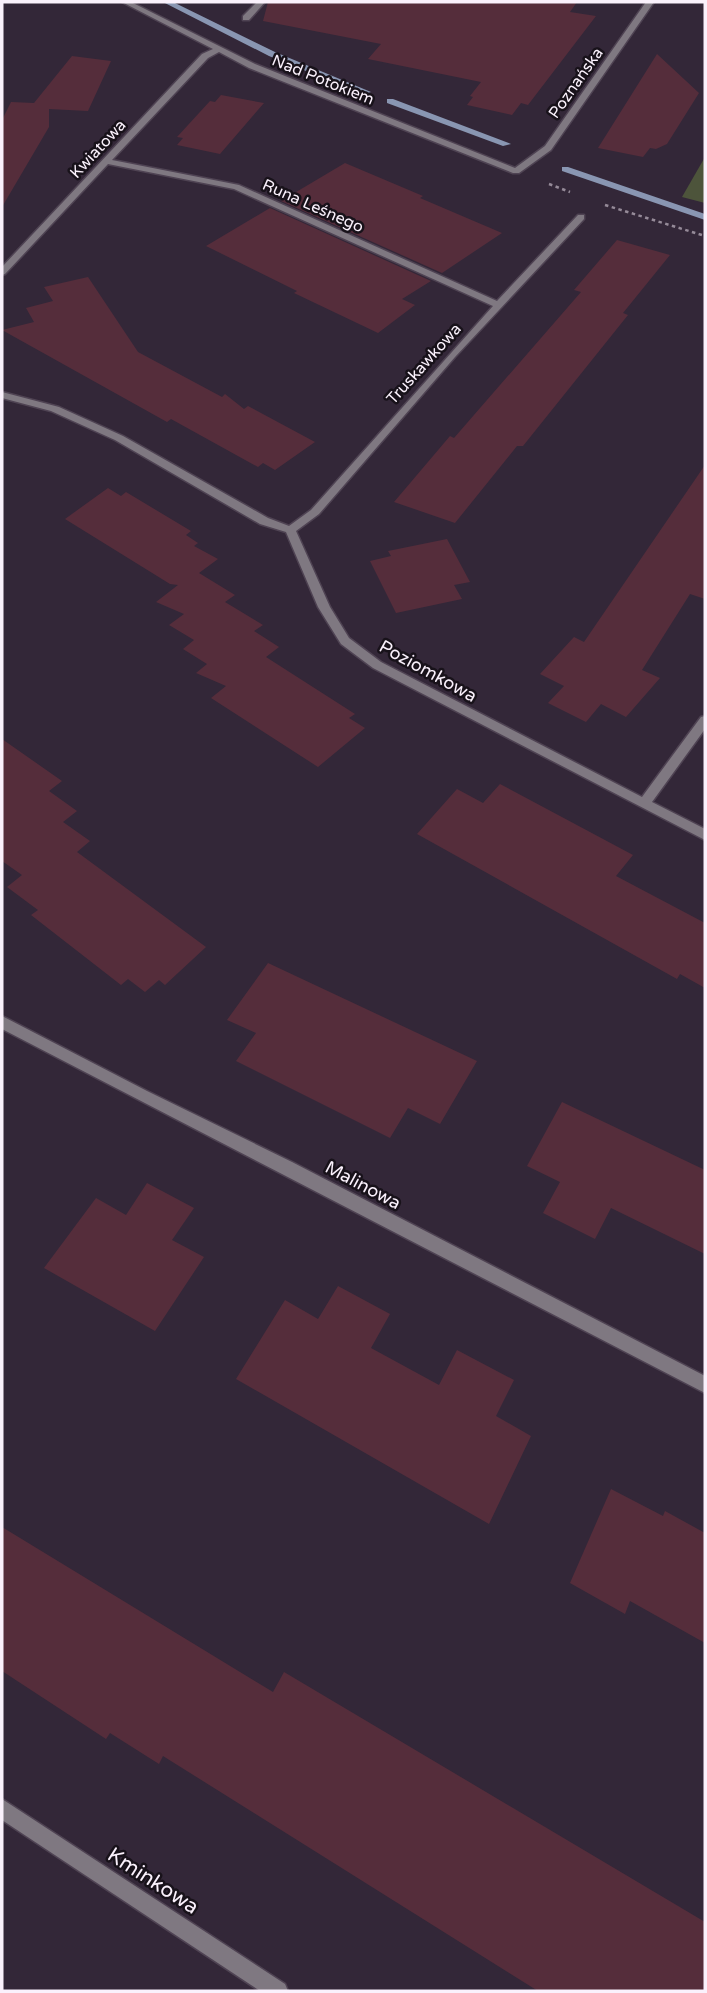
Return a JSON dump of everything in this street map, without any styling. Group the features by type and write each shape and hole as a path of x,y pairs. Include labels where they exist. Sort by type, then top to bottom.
{"street":[{"name":"Nad Potokiem","path":"126,2 217,50 352,107 516,171"},
{"path":"246,18 261,2"},
{"name":"Poznańska","path":"516,171 548,148 650,2"},
{"name":"Kwiatowa","path":"2,272 205,57 217,50"},
{"name":"Runa Leśnego","path":"106,161 236,187 499,305"},
{"name":"Truskawkowa","path":"290,530 315,512 581,217"},
{"path":"2,395 55,408 119,438 264,521 290,530"},
{"name":"Poziomkowa","path":"290,530 324,607 345,641 377,665 705,835"},
{"path":"644,804 705,720"},
{"name":"Malinowa","path":"2,1022 705,1385"},
{"name":"Kminkowa","path":"2,1809 278,1991"}],"green space":[{"path":"705,157 705,203 682,197"}],"building":[{"path":"268,2 577,2 570,12 596,16 528,105 521,103 512,115 467,105 473,97 470,96 481,82 368,59 381,44 263,21"},
{"path":"657,54 699,93 667,144 656,149 650,148 643,157 598,148"},
{"path":"72,56 111,61 88,111 49,109 49,127 2,207 2,120 11,102 34,103"},
{"path":"221,95 264,103 220,154 177,145 183,138 177,137 210,101 215,102"},
{"path":"345,163 502,233 442,273 281,201"},
{"path":"270,208 431,281 402,299 415,305 378,333 294,293 297,291 206,246"},
{"path":"617,240 670,255 623,313 628,315 523,446 517,446 455,523 394,502 450,436 454,438 581,292 574,290"},
{"path":"88,277 138,352 222,397 225,394 244,409 248,406 315,442 275,470 263,463 258,467 171,419 167,422 2,330 34,322 26,308 53,301 44,287"},
{"path":"705,465 705,599 690,594 642,670 660,678 626,717 601,704 586,722 548,703 564,686 540,674 574,637 584,642"},
{"path":"108,488 121,496 126,492 191,531 186,535 198,543 194,546 218,559 199,573 235,595 225,602 263,625 254,631 279,647 266,657 355,714 349,718 365,728 318,767 211,698 226,686 196,673 207,664 183,649 194,640 169,625 184,614 156,602 178,585 170,584 65,519"},
{"path":"447,539 470,582 454,585 462,599 396,613 370,561 391,556 388,551"},
{"path":"2,739 62,781 49,791 77,811 63,822 90,841 77,852 206,947 165,985 159,980 145,992 128,979 121,985 31,915 38,910 7,887 22,875 2,861"},
{"path":"500,784 633,855 616,876 705,923 705,988 680,974 677,979 417,834 457,789 483,803"},
{"path":"268,963 477,1061 440,1124 408,1108 390,1138 236,1061 256,1033 227,1020"},
{"path":"562,1102 705,1170 705,1254 611,1208 595,1239 543,1213 560,1182 527,1166"},
{"path":"147,1183 194,1208 172,1240 204,1257 155,1331 44,1268 96,1198 126,1215"},
{"path":"338,1286 390,1314 371,1348 439,1385 457,1350 514,1380 496,1416 531,1436 489,1524 236,1379 285,1300 318,1319"},
{"path":"611,1489 663,1516 665,1511 705,1533 705,1643 630,1601 625,1614 570,1583"},
{"path":"2,1527 273,1692 284,1672 705,1922 705,1991 538,1991 163,1756 159,1764 110,1733 106,1739 2,1671"}],"waterway":[{"path":"167,2 272,54 366,92"},
{"path":"390,101 506,144"},
{"path":"565,169 705,217"}]}
